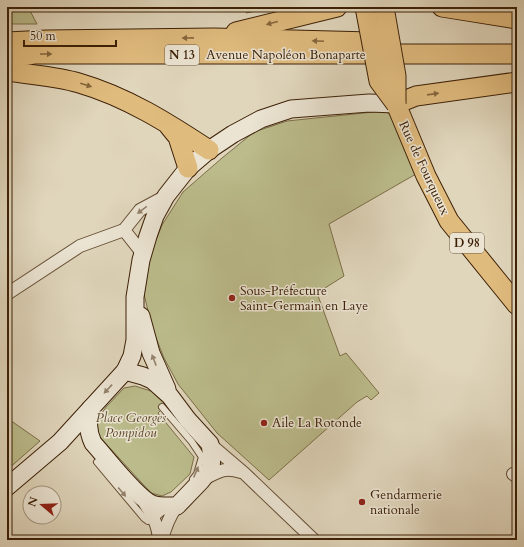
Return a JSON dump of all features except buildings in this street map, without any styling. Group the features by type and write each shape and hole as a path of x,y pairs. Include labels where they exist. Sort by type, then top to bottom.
{"main road":[{"path":"214,38 338,7"},
{"name":"Rue de Fourqueux","path":"365,7 379,81 396,104 426,176 449,221 517,305"},
{"name":"Rue de Fourqueux","path":"384,7 396,76 396,104"},
{"path":"442,7 517,19"},
{"name":"Avenue Napoléon Bonaparte","path":"7,42 48,40 214,38 357,42 517,42"},
{"name":"Avenue Napoléon Bonaparte","path":"7,58 34,54 517,54"},
{"path":"7,70 41,75 78,83 104,91 125,100 166,122 209,150"},
{"path":"396,104 416,96 517,82"},
{"path":"166,122 178,137 188,168"}],"street":[{"path":"7,487 60,442 125,371 132,356 135,340 135,297 143,254 155,216 166,196 188,168 209,150 233,134 261,119 291,109 369,103 396,104"},
{"path":"7,294 80,246 124,230 140,210 166,196"},
{"path":"124,230 143,254"},
{"path":"135,297 166,401"},
{"path":"125,371 152,380 166,401 188,420 210,444 244,473 314,540"},
{"path":"91,408 88,426 93,443 139,495 154,519 158,530 158,540"},
{"path":"60,442 83,441 93,443"},
{"path":"162,540 173,506 201,481 211,468 212,457 210,444"},
{"path":"201,481 219,471 226,469 244,473"},
{"path":"139,495 152,504 173,506"}],"lane":[{"path":"98,462 148,521 154,519 173,506 196,474 202,457 166,401"}],"green space":[{"path":"7,7 28,7 37,24 7,24"},
{"path":"249,7 277,7 246,13"},
{"name":"Sous-Préfecture Saint-Germain en Laye","path":"383,111 395,116 416,174 329,224 344,276 317,293 340,356 346,353 379,393 371,400 367,396 357,402 269,480 217,433 178,384 164,358 152,328 144,294 145,277 152,250 162,225 183,192 254,132 287,121"},
{"name":"Place Georges Pompidou","path":"135,386 151,391 166,405 158,413 194,457 190,474 171,492 162,496 151,493 98,435 96,422 106,407 124,388"},
{"path":"7,418 40,441 7,470"}],"place":[{"name":"Sous-Préfecture Saint-Germain en Laye","path":"232,298"},
{"name":"Aile La Rotonde","path":"264,423"},
{"name":"Gendarmerie nationale","path":"362,502"}]}
